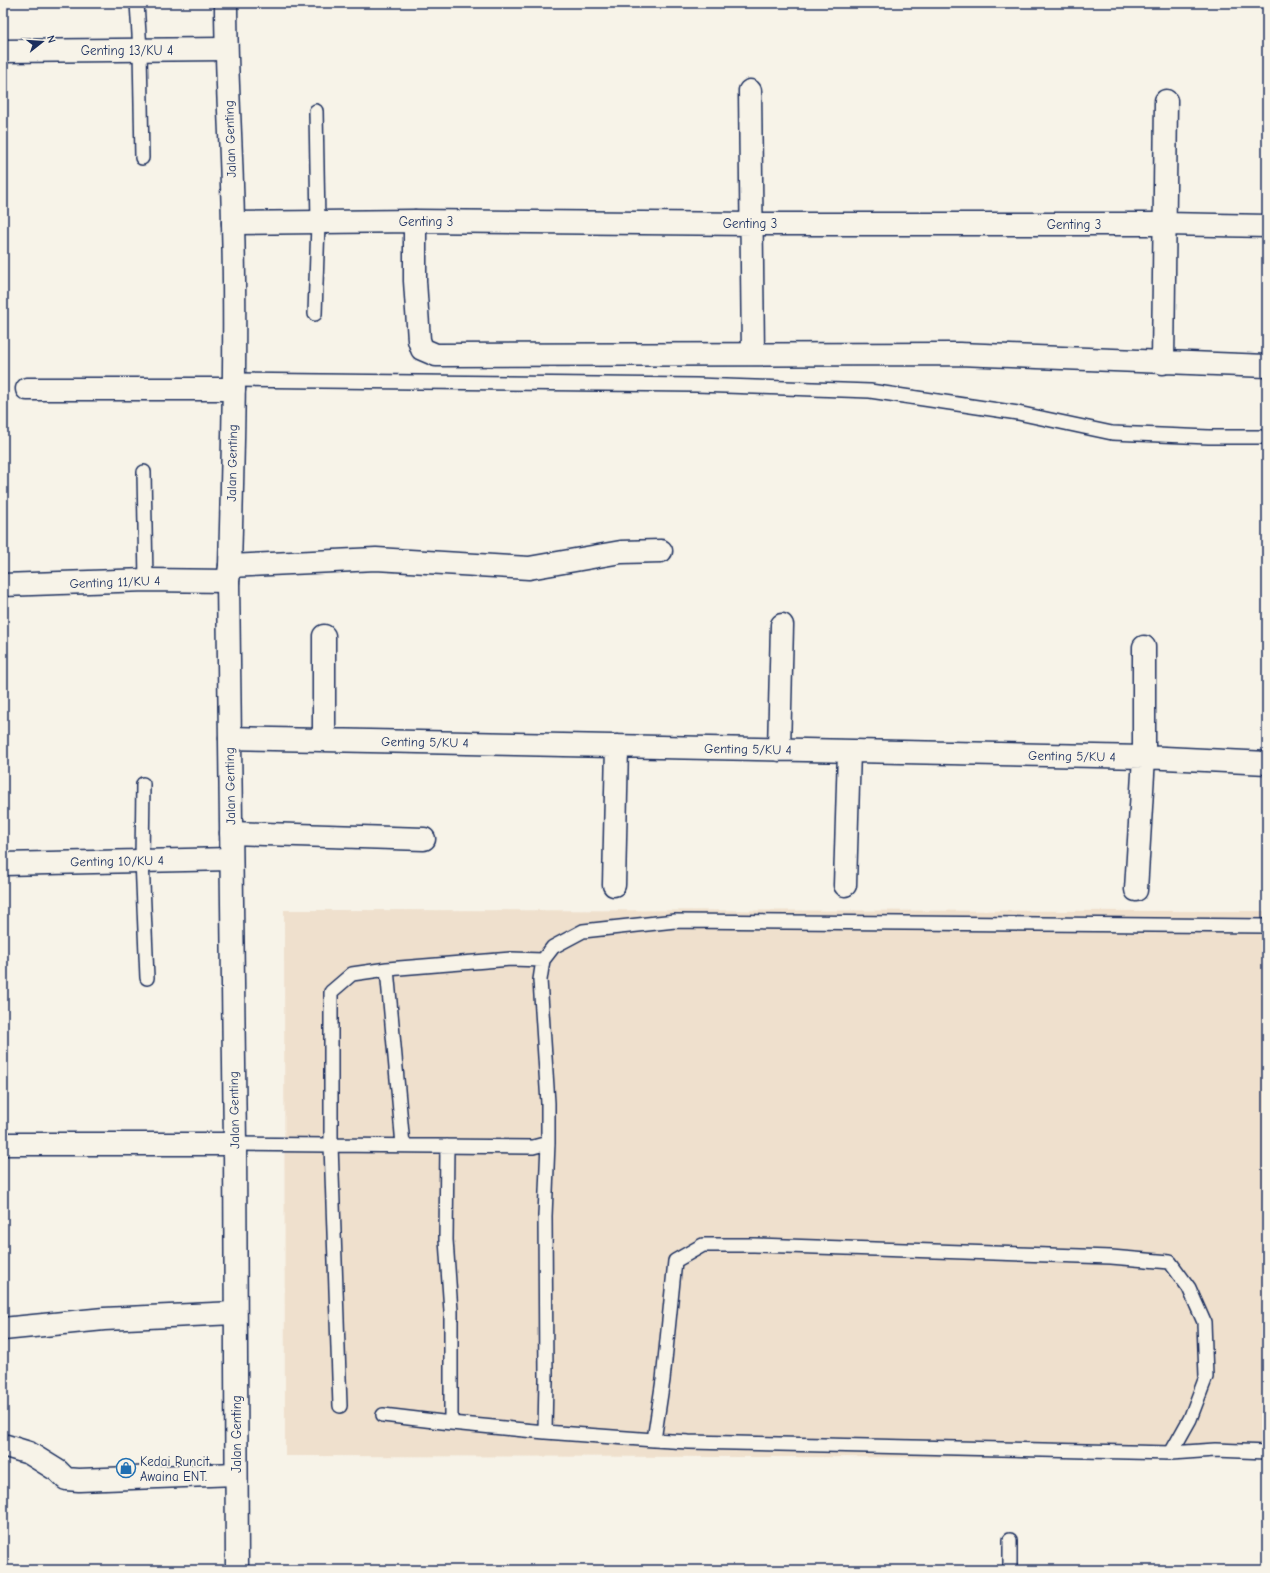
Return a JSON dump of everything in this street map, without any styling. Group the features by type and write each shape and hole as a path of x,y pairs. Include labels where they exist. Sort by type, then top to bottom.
{"street":[{"name":"Jalan Genting","path":"226,3 226,49 233,223 234,385 229,573 235,1144 237,1570"},
{"name":"Genting 13/KU 4","path":"3,51 226,49"},
{"path":"750,92 753,224 753,354"},
{"path":"1163,363 1166,101"},
{"name":"Genting 3","path":"233,223 415,221 753,224 1165,224 1267,226"},
{"path":"415,221 415,281 419,340 422,349 436,355 959,354 1267,366"},
{"path":"27,389 234,385"},
{"name":"Genting 11/KU 4","path":"3,585 146,580 376,559 529,568 621,552 661,551"},
{"path":"779,750 782,625"},
{"path":"324,636 324,740"},
{"path":"1136,890 1144,757 1144,647"},
{"name":"Genting 5/KU 4","path":"230,738 1144,757 1267,763"},
{"path":"614,885 617,746"},
{"path":"845,885 849,751"},
{"path":"231,833 424,839"},
{"name":"Genting 10/KU 4","path":"3,864 231,859"},
{"path":"3,1144 235,1144"},
{"path":"3,1329 104,1319 235,1313"},
{"path":"3,1445 29,1453 58,1471 66,1479 79,1480 236,1474"}],"lane":[{"path":"137,3 140,50 142,158"},
{"path":"315,314 318,223 316,111"},
{"path":"234,385 696,385 870,391 1018,413 1112,433 1209,437 1267,437"},
{"path":"144,472 146,580"},
{"path":"143,784 142,860 148,978"},
{"path":"545,1432 545,1216 548,1103 540,980 543,960 553,947 583,931 676,921 1267,926"},
{"path":"340,1406 331,1145 331,992 352,974 387,968 511,959 543,960"},
{"path":"387,968 403,1145"},
{"path":"235,1144 533,1147 548,1143"},
{"path":"447,1146 446,1240 451,1311 451,1423"},
{"path":"654,1440 663,1380 675,1261 703,1245 754,1245 1111,1257 1170,1262 1189,1288 1204,1322 1206,1377 1190,1419 1171,1453"},
{"path":"383,1415 545,1432 690,1442 1171,1453 1215,1450 1267,1452"},
{"path":"1010,1540 1010,1570"}],"shaded area":[{"path":"284,910 1267,911 1267,1458 285,1456"}],"place":[{"name":"Kedai Runcit Awaina ENT.","path":"126,1468"}]}
